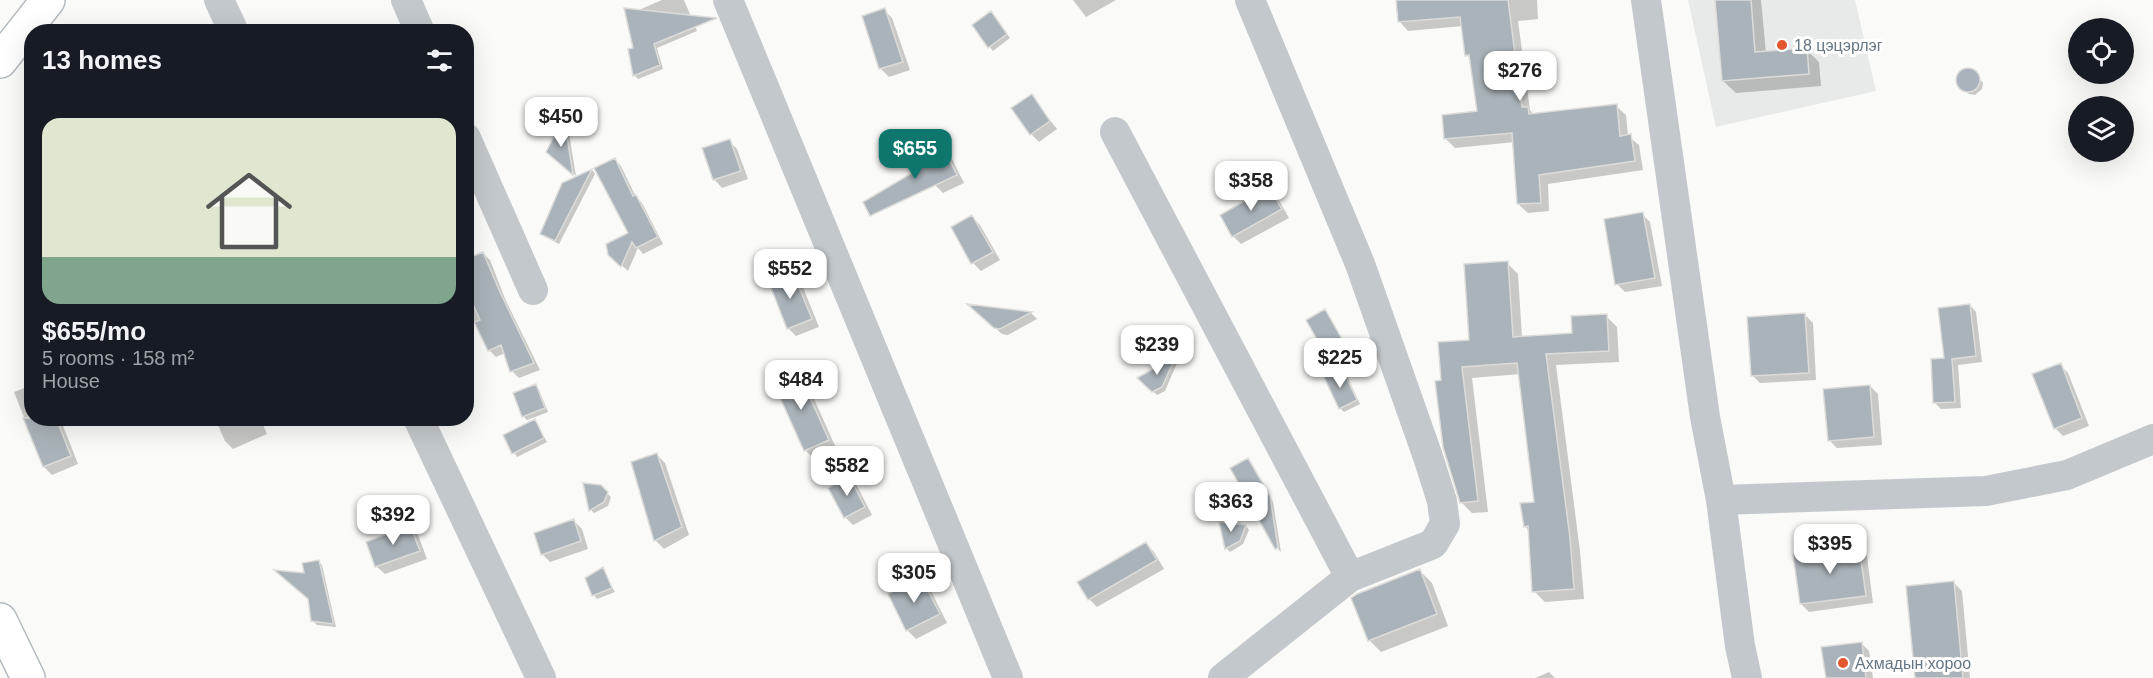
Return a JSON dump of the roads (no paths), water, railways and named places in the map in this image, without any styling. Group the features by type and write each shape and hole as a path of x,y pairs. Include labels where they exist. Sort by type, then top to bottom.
{"main road":[{"path":"29,24 48,0"},
{"path":"0,61 24,30"},
{"path":"0,620 28,678"}],"street":[{"path":"219,0 230,24"},
{"path":"406,0 416,24"},
{"path":"728,0 1008,678"},
{"path":"1223,678 1350,578 1433,544 1445,524 1442,501 1360,264 1250,0"},
{"path":"1646,0 1705,417 1721,500 1740,646 1747,678"},
{"path":"1114,132 1350,578"},
{"path":"474,156 533,290"},
{"path":"422,426 542,678"},
{"path":"1721,500 1986,491 2067,475 2153,440"}],"place":[{"name":"18 цэцэрлэг","path":"1782,45"},
{"name":"Ахмадын хороо","path":"1843,663"}]}
